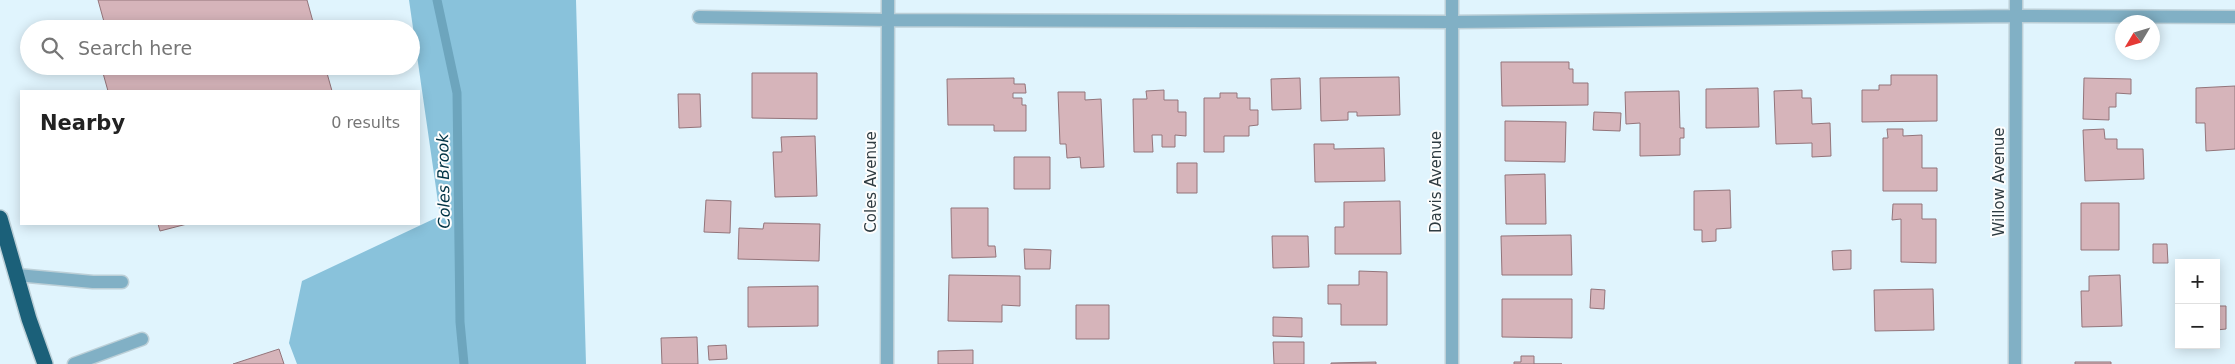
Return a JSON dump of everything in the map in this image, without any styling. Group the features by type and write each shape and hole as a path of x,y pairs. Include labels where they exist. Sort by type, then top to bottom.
{"highway":[{"path":"0,218 29,319 45,364"}],"street":[{"name":"Coles Avenue","path":"887,364 888,0"},
{"name":"Davis Avenue","path":"1452,0 1452,364"},
{"name":"Willow Avenue","path":"2014,364 2016,0"},
{"path":"699,17 888,20 1452,22 2016,16 2235,17"},
{"path":"17,274 93,282 122,282"},
{"path":"74,364 142,339"}],"shaded area":[{"path":"409,0 576,0 586,364 297,364 289,343 302,281 440,216 420,75 420,20 412,20"}],"building":[{"path":"98,0 307,0 313,20 104,20"},
{"path":"1501,62 1569,62 1569,69 1573,69 1573,83 1588,83 1588,105 1502,106"},
{"path":"752,73 817,73 817,119 752,118"},
{"path":"104,75 328,75 332,90 108,90"},
{"path":"1891,75 1937,75 1937,121 1862,122 1862,90 1879,90 1879,85 1891,85"},
{"path":"1399,77 1400,115 1357,116 1357,112 1348,112 1348,120 1321,121 1320,78"},
{"path":"1014,78 1014,84 1025,84 1026,93 1013,93 1013,98 1022,98 1022,105 1026,105 1026,131 994,131 994,125 948,125 947,79"},
{"path":"1300,78 1301,109 1272,110 1271,79"},
{"path":"2084,78 2131,79 2131,94 2116,93 2116,107 2109,107 2109,120 2083,119"},
{"path":"2235,86 2235,149 2206,151 2205,123 2196,123 2196,88"},
{"path":"1758,88 1759,127 1706,128 1706,89"},
{"path":"1164,90 1164,100 1178,100 1178,112 1186,112 1186,136 1175,135 1175,147 1162,147 1162,135 1152,135 1153,152 1134,152 1133,99 1147,99 1146,91"},
{"path":"1802,90 1802,98 1811,98 1812,124 1830,123 1831,156 1812,157 1812,143 1776,144 1774,91"},
{"path":"1679,91 1680,128 1684,128 1684,138 1680,138 1680,155 1640,156 1640,123 1626,124 1625,92"},
{"path":"1058,92 1085,92 1085,100 1101,99 1104,167 1081,168 1080,157 1067,158 1066,144 1060,144"},
{"path":"1220,93 1237,93 1237,98 1250,98 1250,110 1258,110 1258,125 1249,126 1249,136 1224,136 1224,152 1204,152 1204,98 1220,98"},
{"path":"678,94 700,94 701,127 679,128"},
{"path":"1594,112 1621,113 1620,131 1593,130"},
{"path":"1505,121 1566,122 1565,162 1505,161"},
{"path":"1887,129 1903,129 1903,136 1922,135 1922,168 1937,168 1937,191 1883,191 1883,138 1888,138"},
{"path":"2104,129 2105,139 2117,139 2117,149 2143,149 2144,179 2085,181 2083,130"},
{"path":"815,136 817,196 775,197 773,152 782,152 781,137"},
{"path":"1314,144 1334,144 1334,149 1384,148 1385,181 1315,182"},
{"path":"1014,157 1050,157 1050,189 1014,189"},
{"path":"1177,163 1197,163 1197,193 1177,193"},
{"path":"1545,174 1546,224 1506,224 1505,175"},
{"path":"1730,190 1731,228 1716,229 1716,241 1702,242 1702,230 1694,230 1694,191"},
{"path":"706,200 731,201 730,233 704,232"},
{"path":"1400,201 1401,254 1335,254 1335,227 1344,227 1344,202"},
{"path":"2081,203 2119,203 2119,250 2081,250"},
{"path":"1893,204 1922,204 1922,219 1936,219 1936,263 1901,262 1901,219 1892,220"},
{"path":"951,208 988,208 988,246 995,246 996,257 952,258"},
{"path":"764,223 820,224 819,261 738,259 739,228 763,229"},
{"path":"158,225 183,225 160,231"},
{"path":"1571,235 1572,275 1502,275 1501,236"},
{"path":"1272,236 1308,236 1309,267 1273,268"},
{"path":"2153,244 2167,244 2168,263 2153,263"},
{"path":"1024,249 1051,250 1050,269 1025,269"},
{"path":"1851,250 1851,269 1833,270 1832,251"},
{"path":"1359,271 1387,272 1387,325 1341,325 1341,304 1328,304 1328,285 1359,285"},
{"path":"949,275 1020,276 1020,306 1002,305 1002,322 948,321"},
{"path":"2120,275 2122,326 2082,327 2081,291 2089,291 2089,276"},
{"path":"818,286 818,326 748,327 748,287"},
{"path":"1591,289 1605,290 1604,309 1590,308"},
{"path":"1933,289 1934,330 1875,331 1874,290"},
{"path":"1502,299 1572,299 1572,338 1502,337"},
{"path":"1076,305 1109,305 1109,339 1076,339"},
{"path":"2220,306 2226,306 2226,329 2220,330"},
{"path":"1273,317 1302,318 1302,337 1273,336"},
{"path":"697,337 698,364 662,364 661,338"},
{"path":"1273,342 1304,342 1304,364 1274,364"},
{"path":"726,345 727,359 709,360 708,346"},
{"path":"279,349 284,364 233,364"},
{"path":"973,350 973,364 938,364 938,351"},
{"path":"1521,356 1534,356 1534,364 1514,364 1514,362 1521,362"},
{"path":"1376,362 1376,364 1331,364 1331,363"},
{"path":"2075,362 2111,362 2111,364 2075,364"}],"waterway":[{"name":"Coles Brook","path":"437,0 457,93 460,322 464,364"}]}
